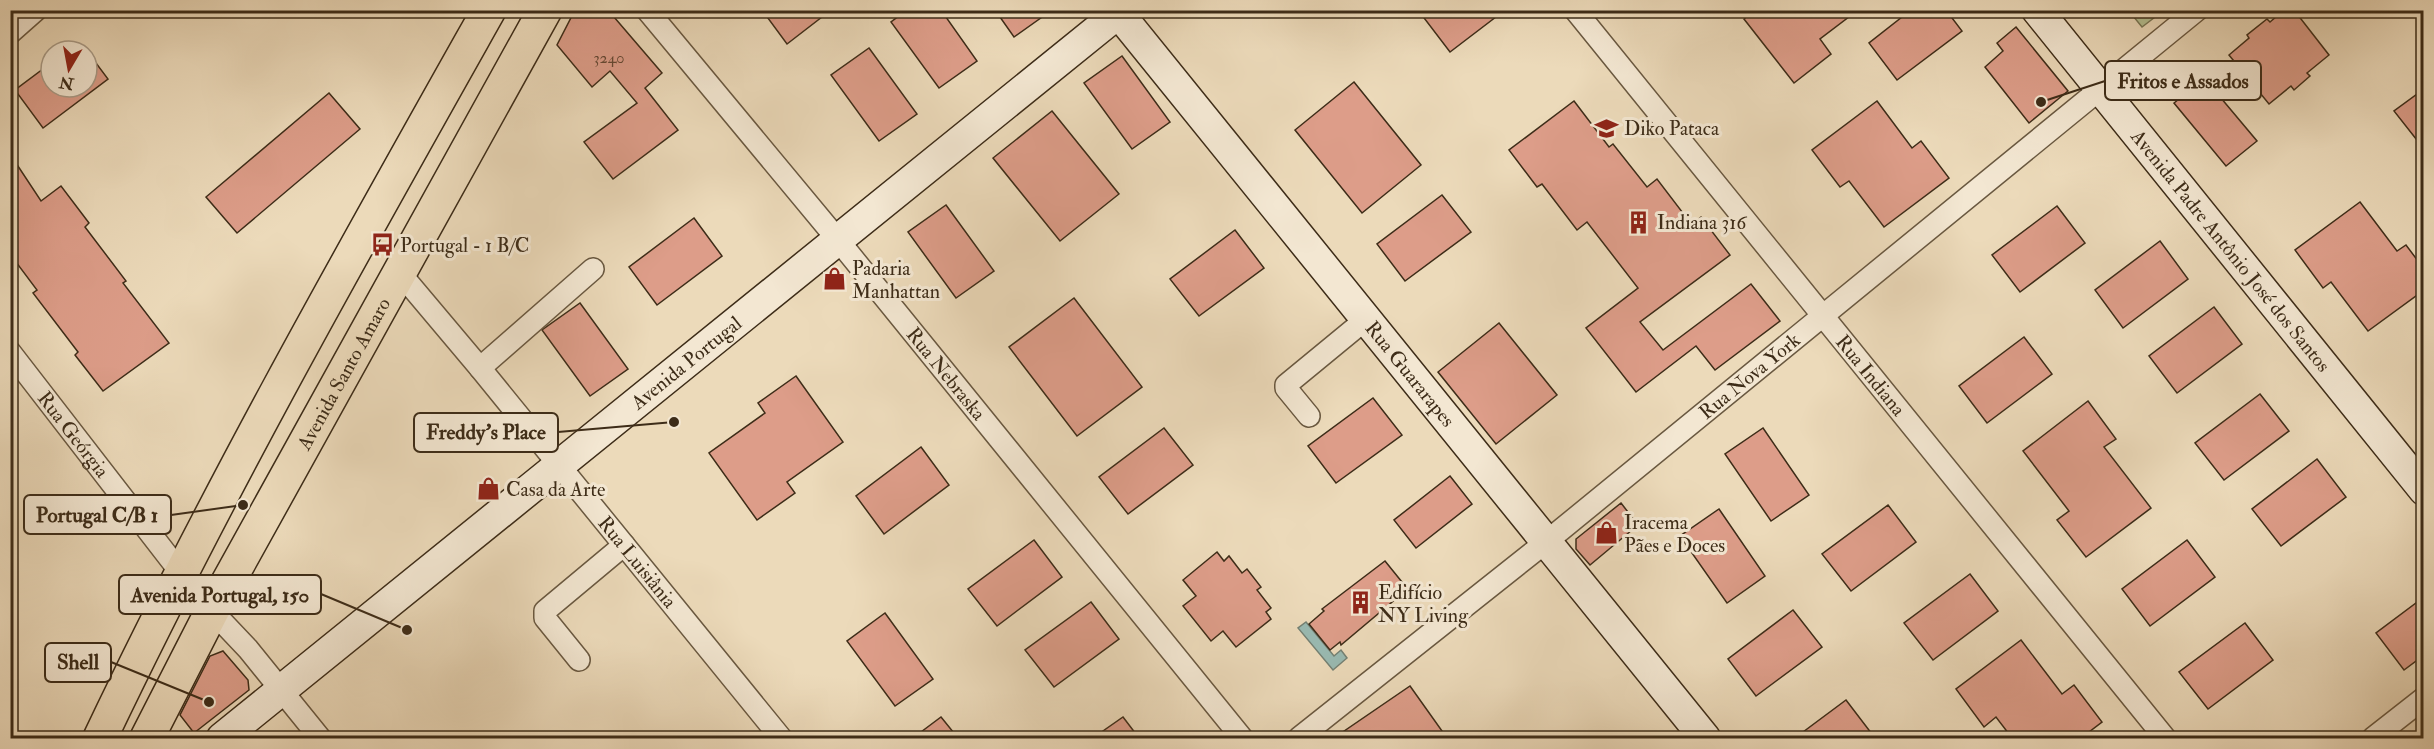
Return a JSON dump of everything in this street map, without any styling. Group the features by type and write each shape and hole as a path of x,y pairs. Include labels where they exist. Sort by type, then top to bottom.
{"main road":[{"path":"100,738 181,573 303,346 489,10"},
{"name":"Avenida Santo Amaro","path":"147,738 212,611 545,10"}],"street":[{"path":"10,33 36,10"},
{"name":"Rua Nebraska","path":"647,10 838,240 1242,738"},
{"name":"Rua Indiana","path":"1575,10 2165,738"},
{"name":"Avenida Padre Antônio José dos Santos","path":"2037,10 2424,490"},
{"name":"Rua Nova York","path":"1299,738 1546,542 2198,10"},
{"name":"Avenida Portugal","path":"222,738 1119,12"},
{"name":"Rua Guararapes","path":"1119,12 1365,321 1705,738"},
{"path":"480,368 592,269"},
{"name":"Rua Luisiânia","path":"400,273 559,464 781,738"},
{"path":"1309,416 1286,385 1365,321"},
{"name":"Rua Geórgia","path":"10,352 181,573"},
{"path":"579,660 544,618 545,611 624,545"},
{"path":"212,611 248,649 320,738"},
{"path":"2373,738 2424,698"}],"green space":[{"path":"2141,10 2163,11 2142,27 2133,16"}],"water":[{"path":"1306,622 1334,656 1341,650 1347,658 1333,670 1298,628"}],"building":[{"path":"575,10 608,10 662,73 645,88 678,130 613,179 584,142 637,103 610,71 592,87 557,45"},
{"path":"762,10 831,10 787,44"},
{"path":"907,10 941,10 977,61 939,88 891,22"},
{"path":"995,10 1052,10 1014,37"},
{"path":"1418,10 1505,10 1450,52"},
{"path":"1755,10 1858,10 1820,39 1831,54 1794,83 1744,19"},
{"path":"1911,10 1946,10 1962,31 1897,80 1869,43"},
{"path":"2284,10 2294,10 2329,55 2307,73 2310,76 2294,90 2291,86 2269,104 2229,55 2249,38 2247,35 2267,19 2270,22"},
{"path":"2016,27 2068,91 2029,123 1985,67 2003,51 1997,43"},
{"path":"869,48 917,114 879,141 831,75"},
{"path":"1122,56 1170,122 1132,149 1084,83"},
{"path":"99,67 108,79 99,86"},
{"path":"39,72 39,99 81,99 43,128 15,90"},
{"path":"2205,79 2257,141 2226,166 2174,103"},
{"path":"1354,82 1421,165 1362,213 1295,130"},
{"path":"2424,89 2424,149 2394,111"},
{"path":"329,93 360,129 237,233 206,197"},
{"path":"1574,101 1609,147 1613,144 1647,187 1657,179 1692,225 1701,217 1730,255 1640,322 1663,350 1751,284 1780,321 1715,370 1696,346 1636,392 1586,328 1638,288 1587,222 1577,230 1542,184 1537,187 1509,150"},
{"path":"1877,101 1912,148 1921,141 1949,178 1884,227 1849,181 1840,187 1812,150"},
{"path":"1052,111 1119,194 1060,241 993,158"},
{"path":"10,154 41,201 61,186 89,223 85,227 126,281 123,283 169,343 103,391 75,355 78,352 33,293 37,290 10,254"},
{"path":"1442,195 1471,232 1405,281 1377,244"},
{"path":"2360,202 2397,251 2406,245 2424,269 2424,290 2368,331 2331,282 2323,288 2295,250"},
{"path":"946,205 994,271 956,298 908,232"},
{"path":"2057,206 2085,243 2020,292 1992,255"},
{"path":"694,218 722,256 657,305 629,267"},
{"path":"1235,230 1264,268 1199,316 1170,279"},
{"path":"2160,241 2188,279 2123,328 2095,290"},
{"path":"1074,298 1142,387 1077,436 1009,347"},
{"path":"580,303 628,369 590,396 542,330"},
{"path":"2214,307 2242,344 2177,393 2149,356"},
{"path":"1499,323 1557,395 1496,444 1438,372"},
{"path":"2024,337 2052,374 1987,423 1959,386"},
{"path":"796,376 843,442 787,482 795,493 757,520 709,453 765,413 758,403"},
{"path":"2260,394 2289,431 2224,480 2195,443"},
{"path":"1373,398 1402,435 1336,483 1308,446"},
{"path":"2088,401 2116,439 2104,447 2151,508 2086,557 2057,520 2069,511 2023,451"},
{"path":"1164,428 1193,465 1128,514 1099,477"},
{"path":"1763,428 1809,495 1771,521 1725,454"},
{"path":"921,447 949,485 884,534 856,496"},
{"path":"2317,459 2346,497 2281,546 2252,509"},
{"path":"1450,476 1472,504 1416,548 1394,520"},
{"name":"Iracema Pães e Doces","path":"1621,503 1638,525 1590,565 1576,549 1576,539"},
{"path":"1888,505 1916,542 1851,591 1822,554"},
{"path":"1719,509 1765,576 1727,603 1680,536"},
{"path":"1034,540 1062,577 997,626 968,589"},
{"path":"2187,540 2215,577 2150,626 2122,589"},
{"path":"1217,552 1224,561 1229,556 1242,573 1247,569 1261,587 1257,590 1271,608 1266,612 1271,619 1236,647 1223,631 1211,641 1183,606 1196,596 1183,580"},
{"name":"Edifício NY Living","path":"1385,561 1406,587 1397,595 1398,597 1341,645 1340,642 1330,650 1309,624 1324,611 1322,609"},
{"path":"1970,574 1998,611 1933,660 1904,623"},
{"path":"2424,597 2424,655 2404,670 2376,633"},
{"path":"1091,602 1119,639 1054,687 1025,650"},
{"path":"1793,610 1822,647 1756,696 1728,659"},
{"path":"885,613 933,679 895,706 847,641"},
{"path":"2245,623 2273,660 2208,709 2179,672"},
{"path":"2021,640 2062,694 2074,685 2102,722 2081,738 2012,738 1996,717 1984,727 1956,689"},
{"path":"223,651 248,680 249,690 194,733 180,715 210,656"},
{"path":"1410,686 1447,738 1334,738"},
{"path":"1846,700 1875,738 1795,738"},
{"path":"941,717 958,738 913,738"},
{"path":"1123,717 1139,738 1093,738"}],"place":[{"name":"Fritos e Assados","path":"2041,102"},
{"name":"Diko Pataca","path":"1606,128"},
{"name":"Indiana 316","path":"1639,222"},
{"name":"Portugal - 1 B/C","path":"382,245"},
{"name":"Padaria Manhattan","path":"834,279"},
{"name":"Freddy's Place","path":"674,422"},
{"name":"Casa da Arte","path":"488,489"},
{"name":"Portugal C/B 1","path":"243,505"},
{"name":"Iracema Pães e Doces","path":"1606,533"},
{"name":"Edifício NY Living","path":"1360,603"},
{"name":"Avenida Portugal, 150","path":"407,630"},
{"name":"Shell","path":"209,702"}]}
